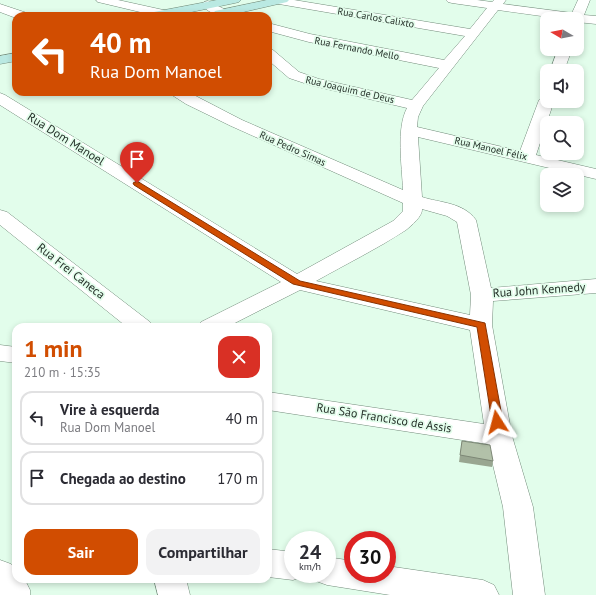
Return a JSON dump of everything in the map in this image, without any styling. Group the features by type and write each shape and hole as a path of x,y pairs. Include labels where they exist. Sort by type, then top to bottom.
{"main road":[{"path":"196,12 208,11 235,0"},
{"path":"233,12 281,0"},
{"path":"0,48 12,46"},
{"path":"0,60 12,58"}],"street":[{"path":"102,0 148,12"},
{"name":"Rua Carlos Calixto","path":"281,0 472,34"},
{"path":"452,0 498,3 545,12"},
{"path":"579,12 584,0"},
{"path":"217,323 297,282 400,225 413,212 409,130 410,117 416,104 498,3"},
{"path":"0,8 12,12"},
{"path":"584,19 596,20"},
{"name":"Rua Fernando Mello","path":"272,28 323,42 447,65"},
{"name":"Rua Joaquim de Deus","path":"272,56 294,75 315,82 416,104"},
{"name":"Rua Pedro Simas","path":"184,96 239,125 412,200 454,211 462,215 466,220 482,295 481,325 499,436 518,507 529,595"},
{"name":"Rua Dom Manoel","path":"0,98 8,111 297,282 481,325"},
{"path":"527,156 544,108"},
{"name":"Rua Manoel Félix","path":"409,130 527,156 596,174"},
{"name":"Rua Frei Caneca","path":"0,216 137,323"},
{"name":"Rua John Kennedy","path":"482,295 596,286"},
{"path":"0,353 12,354"},
{"name":"Rua São Francisco de Assis","path":"272,402 499,436"},
{"path":"272,563 284,565"},
{"path":"336,572 483,595"},
{"path":"0,574 14,590 14,595"},
{"path":"171,583 174,595"}],"building":[{"path":"462,441 490,445 493,461 460,455"}],"route":[{"path":"137,183 297,282 481,325 497,422"}]}
